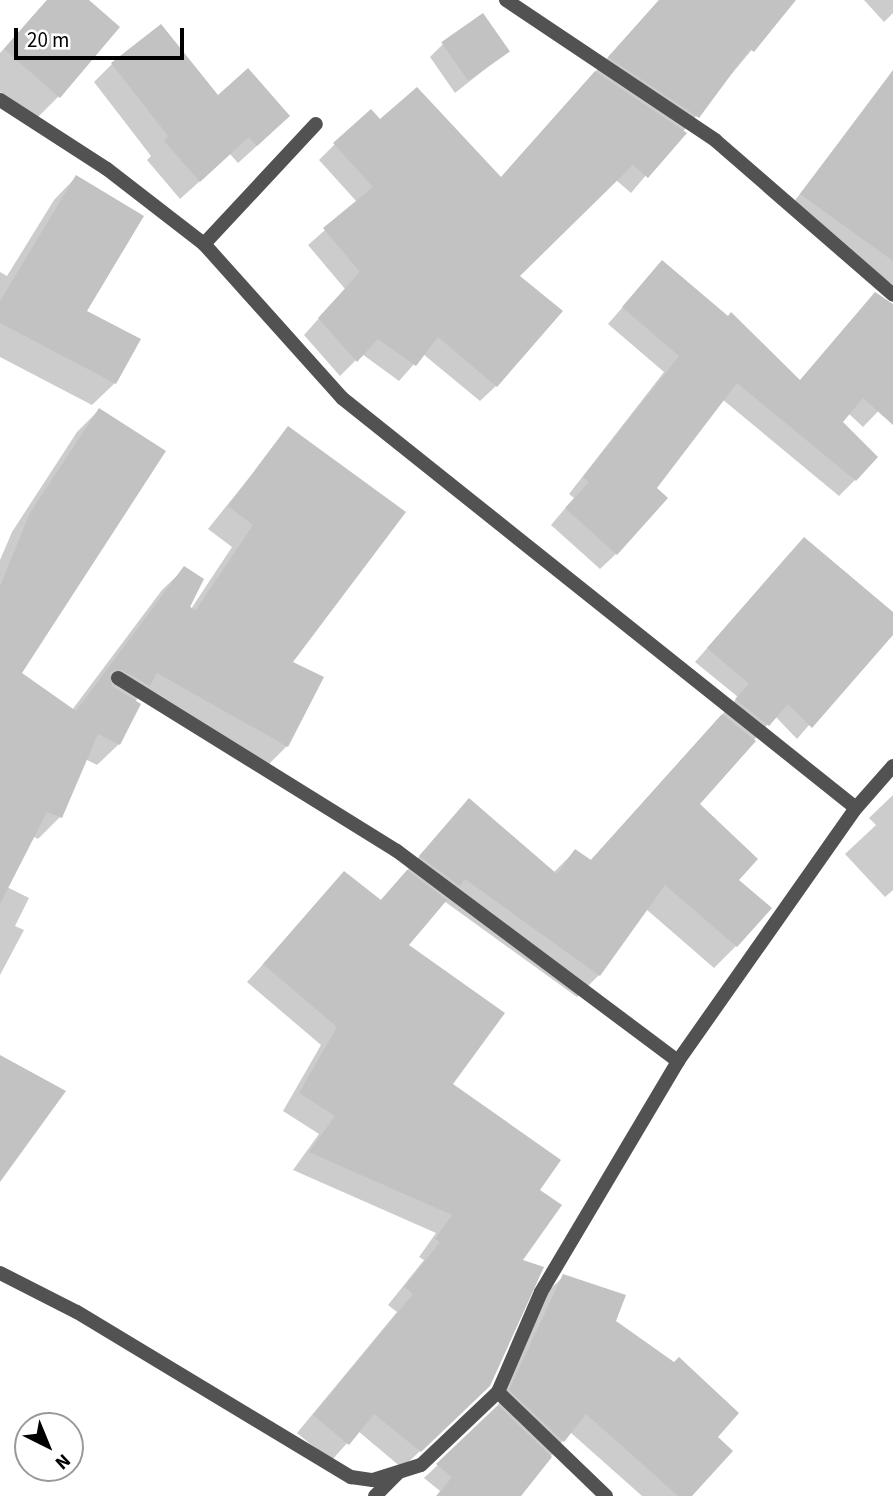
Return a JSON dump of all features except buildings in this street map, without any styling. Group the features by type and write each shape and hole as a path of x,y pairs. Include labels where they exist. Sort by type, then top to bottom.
{"street":[{"path":"506,0 715,140 893,295"},
{"path":"0,100 107,169 204,244 342,398 856,808"},
{"path":"204,244 316,124"},
{"path":"118,678 397,851 678,1061"},
{"path":"0,1273 77,1312 351,1478 373,1480 421,1465 498,1392 541,1293 678,1061 856,808 893,766"},
{"path":"498,1392 606,1496"},
{"path":"375,1496 399,1472"}]}
